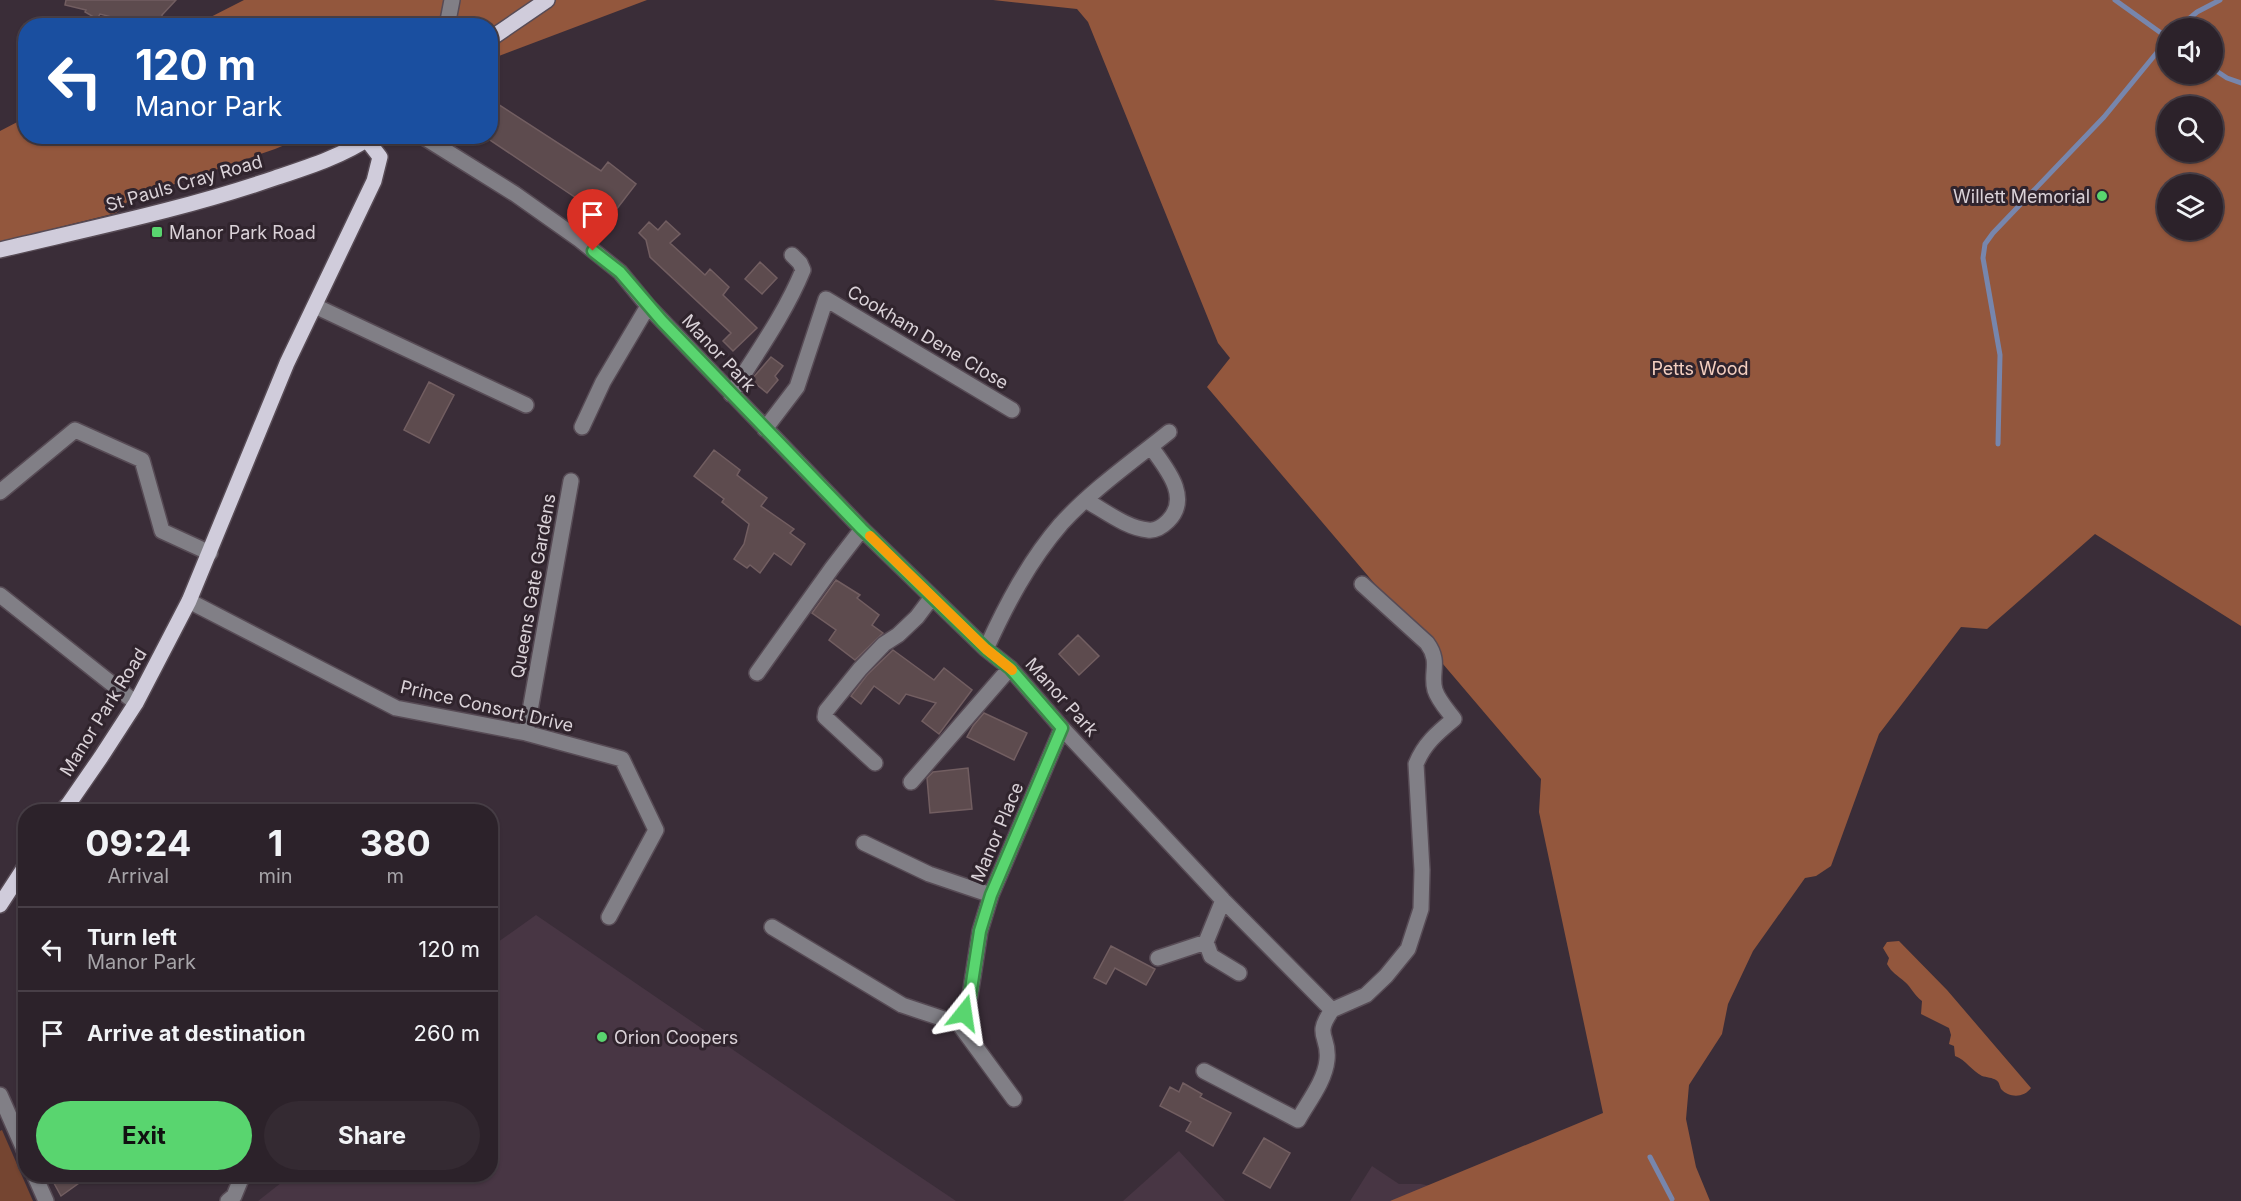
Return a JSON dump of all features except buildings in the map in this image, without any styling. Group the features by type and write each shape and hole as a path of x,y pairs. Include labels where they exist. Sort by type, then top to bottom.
{"main road":[{"path":"498,34 547,0"},
{"name":"St Pauls Cray Road","path":"0,250 174,210 325,161 358,144"},
{"name":"Manor Park Road","path":"68,804 135,703 189,601 261,424 374,181 380,157 372,144"},
{"path":"0,905 5,884 18,872"}],"street":[{"path":"449,18 452,0"},
{"name":"Manor Park","path":"435,144 515,194 580,240 620,272 648,306 862,529 986,649 1010,668 1062,728 1223,900 1332,1010"},
{"path":"731,394 799,279 802,270 800,263 792,255"},
{"name":"Cookham Dene Close","path":"765,429 797,387 826,299 1012,410"},
{"path":"315,306 526,405"},
{"path":"582,427 603,382 648,306"},
{"path":"0,492 75,430 142,460 162,531 210,553"},
{"path":"986,649 1004,610 1038,555 1061,525 1085,500 1169,432"},
{"path":"1085,500 1134,526 1154,531 1161,527 1176,510 1176,489 1171,477 1151,447"},
{"name":"Queens Gate Gardens","path":"526,733 571,482"},
{"path":"757,673 862,529"},
{"path":"1204,1071 1298,1120 1323,1074 1327,1059 1327,1047 1322,1031 1323,1022 1332,1010 1366,995 1386,976 1408,948 1420,909 1422,870 1416,764 1432,737 1454,719 1435,690 1436,668 1432,650 1362,584"},
{"path":"0,595 135,703"},
{"path":"874,763 825,717 826,711 860,669 884,644 898,635 917,617 932,597"},
{"name":"Prince Consort Drive","path":"189,601 396,708 526,733 622,759 656,830 609,917"},
{"path":"911,782 1010,668"},
{"name":"Manor Place","path":"959,1024 969,1002 980,931 991,895 1062,728"},
{"path":"864,843 929,874 991,895"},
{"path":"1223,900 1206,942 1211,956 1239,973"},
{"path":"772,927 902,1005 959,1024 1014,1099"},
{"path":"1158,958 1206,942"},
{"path":"0,1095 18,1136"},
{"path":"38,1182 46,1201"},
{"path":"228,1201 234,1196 240,1182"}],"shaded area":[{"name":"Orion Coopers","path":"536,915 956,1201 258,1201 282,1182 498,1182 498,942"},
{"path":"2,1130 18,1167 18,1182 25,1182 33,1201 0,1201 0,1131"},
{"path":"1179,1151 1225,1201 1123,1201"},
{"path":"1372,1166 1399,1184 1421,1184 1502,1201 1350,1201"}],"green space":[{"path":"244,0 647,0 498,56 498,18 209,18"},
{"name":"Petts Wood","path":"993,0 2241,0 2241,626 2095,534 1987,629 1961,627 1879,734 1831,866 1816,876 1805,878 1753,951 1728,1004 1722,1034 1689,1085 1686,1119 1696,1167 1710,1201 1390,1201 1603,1113 1539,812 1541,779 1207,387 1230,358 1218,343 1088,22 1077,9"},
{"path":"18,122 18,144 287,144 129,200 116,213 0,242 0,131"},
{"path":"1899,941 1947,990 2031,1088 2028,1091 2021,1095 2008,1094 2001,1089 1996,1080 1982,1076 1955,1056 1954,1046 1949,1044 1951,1035 1949,1028 1921,1014 1922,1001 1887,964 1889,958 1883,948 1887,942"}],"waterway":[{"path":"2115,0 2157,30"},
{"path":"2190,18 2220,0"},
{"path":"1998,444 2000,355 1983,258 1985,244 2104,117 2157,52"},
{"path":"2223,75 2241,83"},
{"path":"1650,1157 1672,1199"}],"slow traffic":[{"path":"870,536 986,649 1012,670"}],"place":[{"name":"Willett Memorial","path":"2102,196"},
{"name":"Manor Park Road","path":"157,232"},
{"name":"Orion Coopers","path":"602,1037"}],"route":[{"path":"593,251 620,272 662,321 862,529 986,649 1010,668 1062,728 991,895 980,931 969,1002 964,1013"}]}
